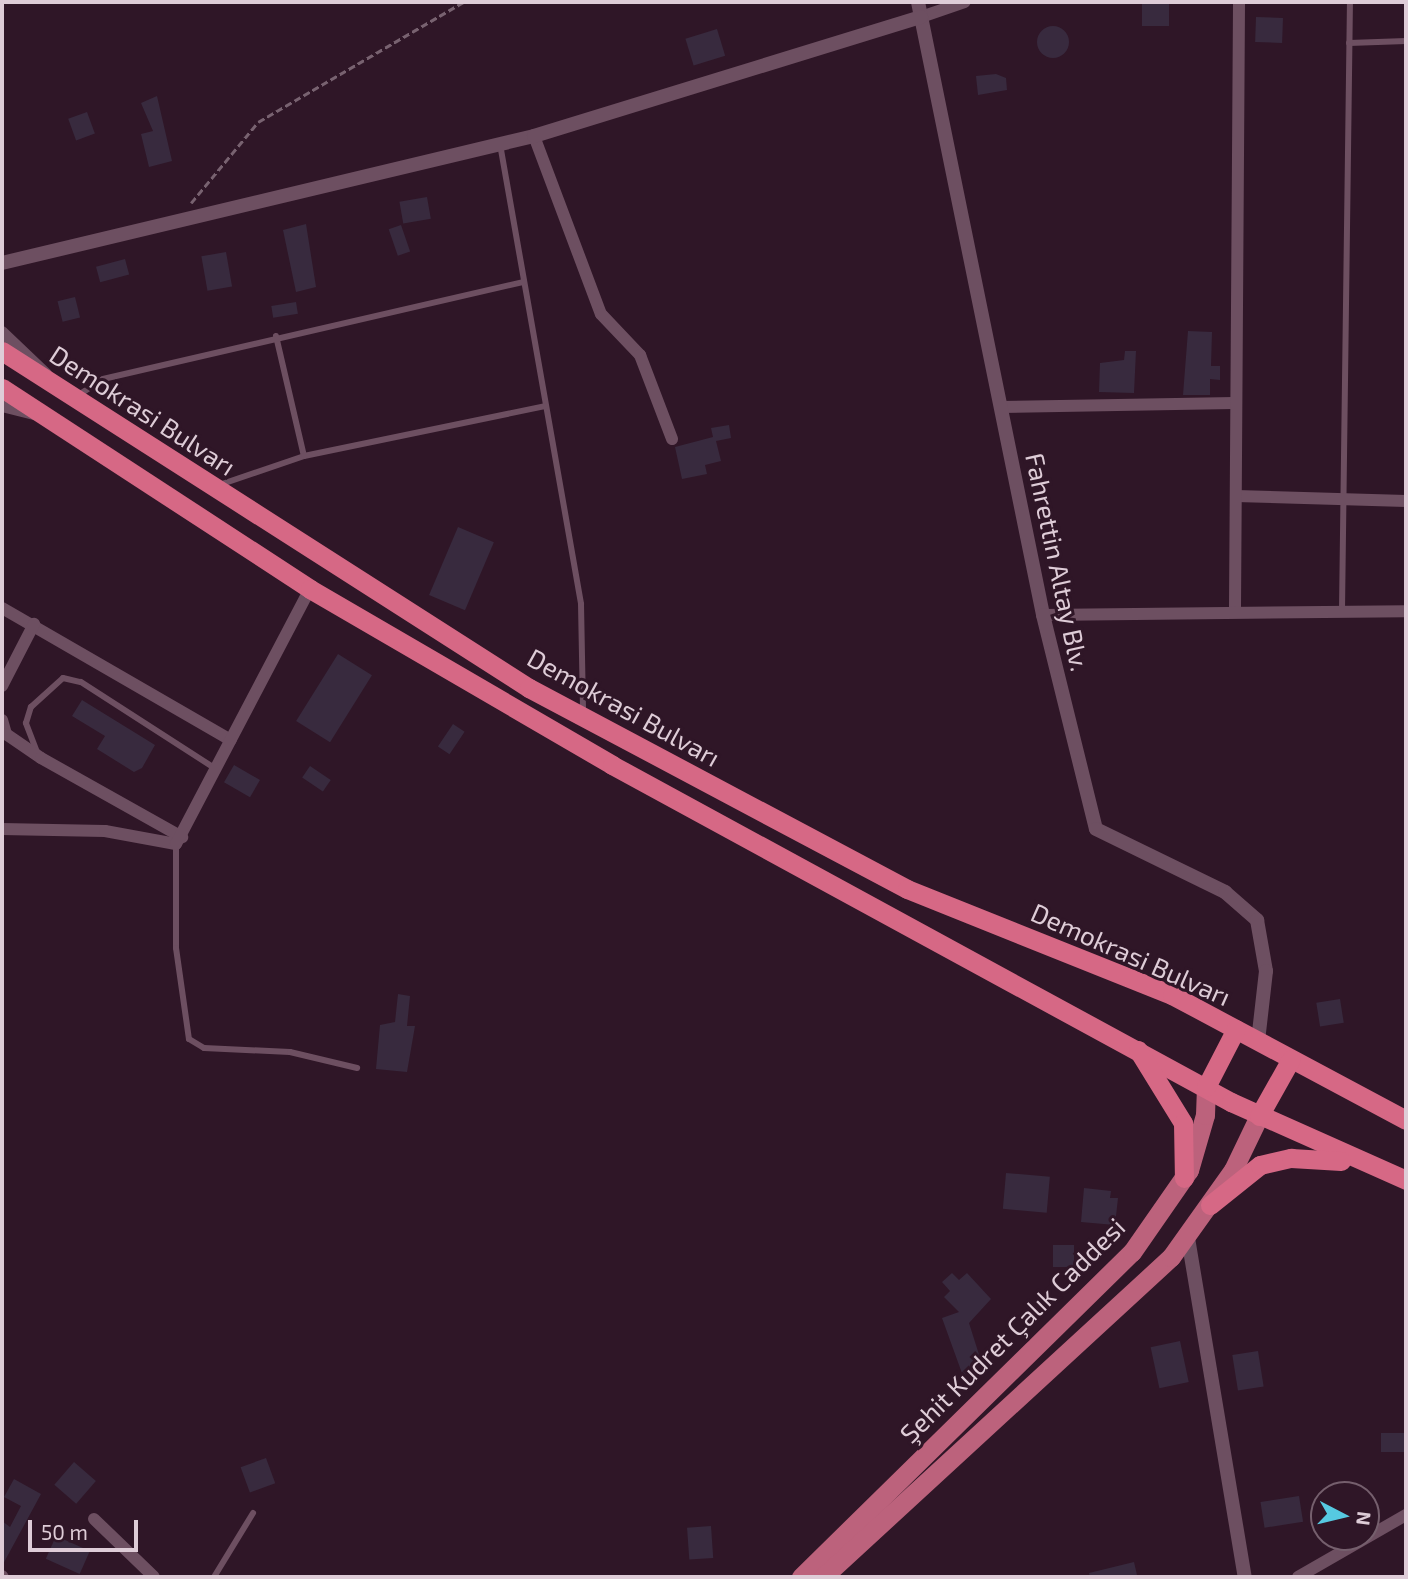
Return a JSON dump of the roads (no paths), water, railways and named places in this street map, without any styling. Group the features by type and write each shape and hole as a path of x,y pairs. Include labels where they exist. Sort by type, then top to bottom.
{"highway":[{"name":"Demokrasi Bulvarı","path":"2,351 215,488 582,716 907,889 1172,995 1406,1120"},
{"name":"Demokrasi Bulvarı","path":"2,388 310,589 612,765 1134,1044 1231,1102 1362,1164"},
{"path":"1206,1087 1236,1029"},
{"path":"1134,1044 1183,1123 1184,1178"},
{"path":"1259,1116 1291,1059"},
{"path":"1210,1205 1274,1161 1362,1164 1406,1180"}],"main road":[{"name":"Şehit Kudret Çalık Caddesi","path":"801,1577 1124,1260 1184,1178 1201,1136 1206,1087"},
{"name":"Şehit Kudret Çalık Caddesi","path":"823,1577 1188,1238 1210,1205 1259,1116"}],"street":[{"name":"Fahrettin Altay Blv.","path":"918,2 1043,615 1096,830 1225,892 1257,920 1266,971 1258,1041"},
{"path":"2,263 534,136 965,2"},
{"path":"1235,608 1234,403 1239,2"},
{"path":"534,136 601,314 640,355 672,439"},
{"path":"2,332 51,383"},
{"path":"1000,407 1234,403"},
{"path":"2,406 43,415"},
{"path":"1236,496 1406,501"},
{"path":"179,841 310,589"},
{"path":"2,608 34,624 230,740"},
{"path":"1043,615 1235,608 1406,611"},
{"path":"2,686 34,624"},
{"path":"2,720 6,734 41,758 179,841"},
{"path":"2,829 105,831 179,841"},
{"path":"1188,1238 1245,1577"},
{"path":"1298,1577 1406,1515"},
{"path":"94,1519 154,1577"}],"lane":[{"path":"1342,610 1350,2"},
{"path":"1349,43 1406,41"},
{"path":"500,144 585,633 582,716"},
{"path":"75,399 103,379 276,336 524,282"},
{"path":"276,336 304,456"},
{"path":"215,488 238,473 304,456 545,406"},
{"path":"41,758 26,723 31,707 63,678 81,682 216,769"},
{"path":"179,841 176,948 189,1039 204,1048 290,1052 358,1068"},
{"path":"214,1577 253,1513"}]}
